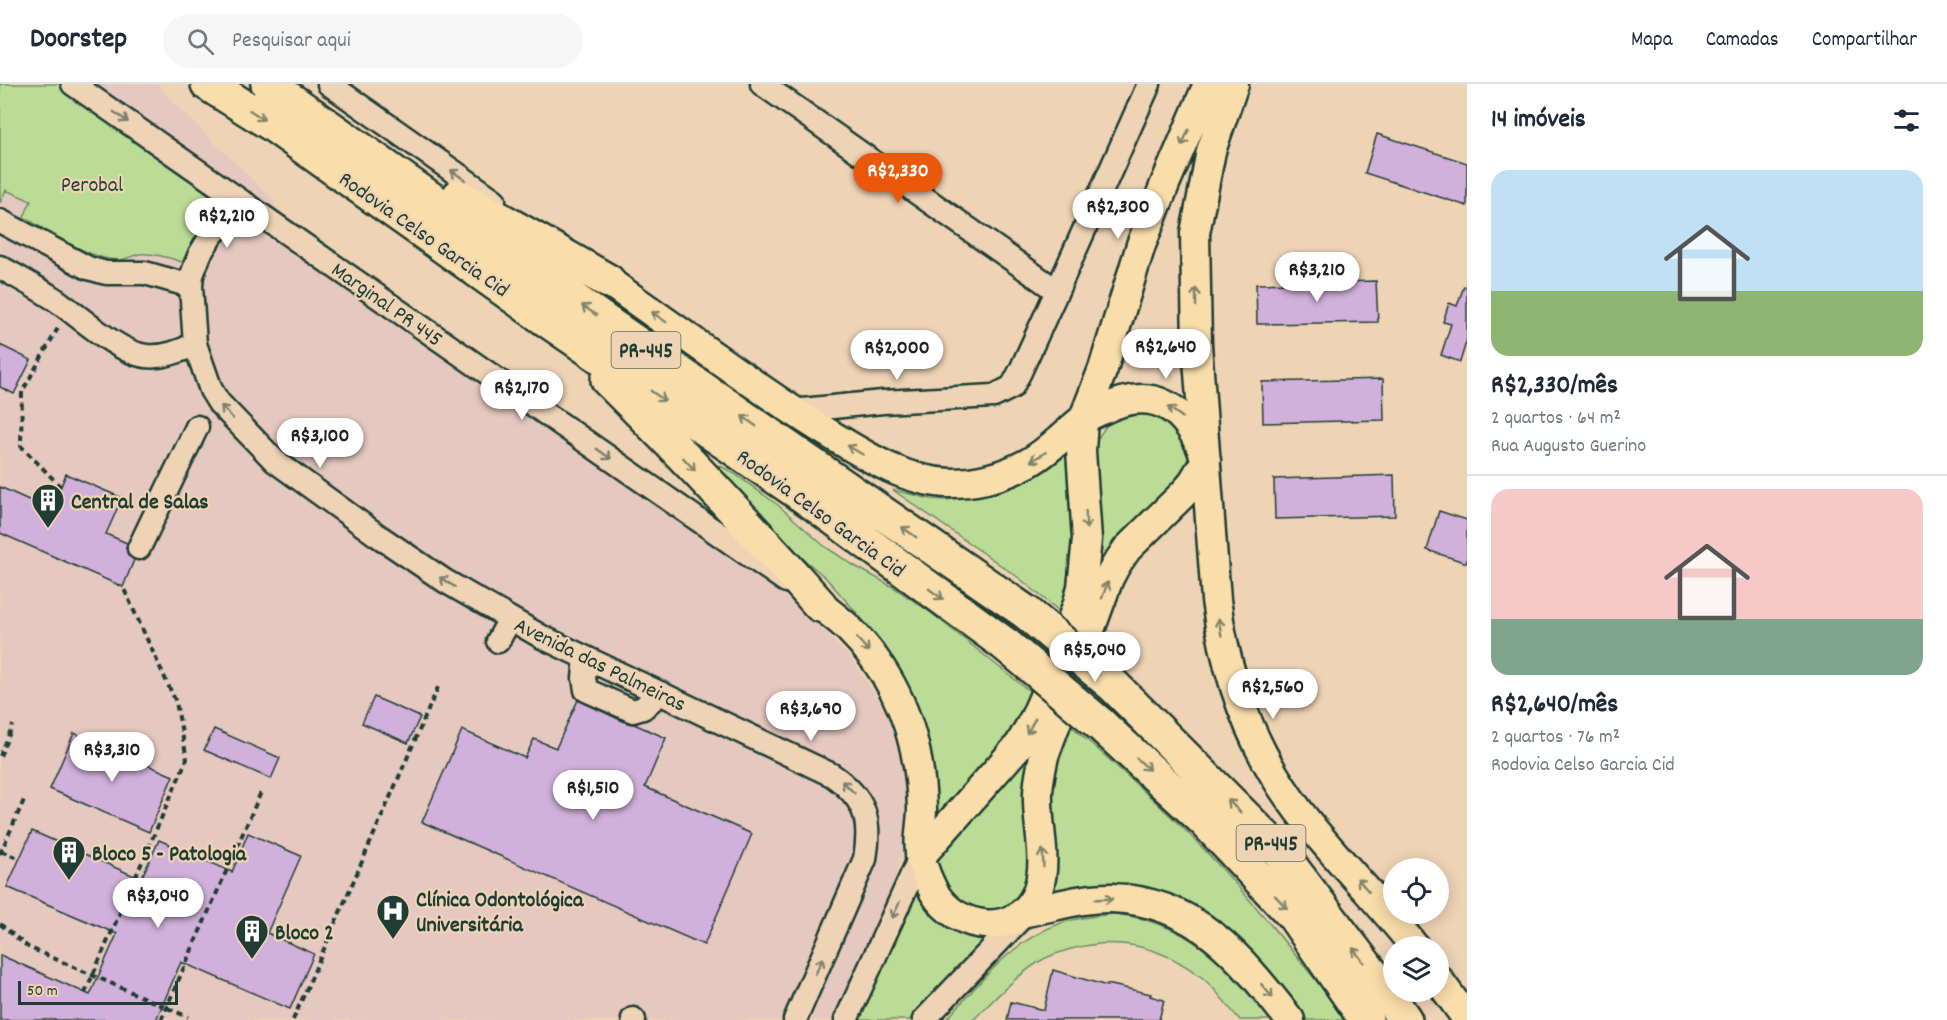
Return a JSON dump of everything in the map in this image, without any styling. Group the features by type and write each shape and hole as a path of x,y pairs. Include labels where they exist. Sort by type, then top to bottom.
{"highway":[{"name":"Rodovia Celso Garcia Cid","path":"208,84 273,125 544,318 809,500 1005,645 1101,724 1206,822 1293,916 1366,1020"},
{"name":"Rodovia Celso Garcia Cid","path":"276,90 603,320 1027,613 1114,686 1279,851 1405,1020"},
{"path":"276,90 608,281"},
{"path":"544,318 638,410 820,605"}],"main road":[{"path":"920,857 1020,744 1050,682 1082,587 1087,539 1081,451 1083,420 1103,369 1140,245 1208,84"},
{"path":"1026,912 1038,891 1043,869 1038,800 1044,756 1109,578 1127,549 1191,485 1206,460 1197,345 1195,233 1211,151 1234,84"},
{"name":"PR-445","path":"608,281 792,411 883,465 909,476 949,483 993,478 1046,452 1083,420"},
{"path":"1083,420 1124,400 1152,400 1171,408 1186,421 1199,441 1206,460"},
{"name":"PR-445","path":"1206,460 1220,632 1229,673 1253,734 1270,768 1299,811 1406,936"},
{"path":"820,605 848,628 869,651 885,674 900,703 920,766 922,810 920,857 934,891 951,911 972,921 996,924 1005,923 1026,912 1089,899 1135,900 1163,908 1190,918 1218,938 1243,963 1290,1020"},
{"path":"1449,994 1467,1019"}],"street":[{"name":"Marginal PR 445","path":"74,84 820,605"},
{"name":"PR-445","path":"330,84 608,281"},
{"path":"762,84 1057,291"},
{"path":"792,411 883,402 994,396 1012,387 1149,84"},
{"name":"Avenida das Palmeiras","path":"246,204 211,236 200,254 192,275 195,344 211,390 219,403 275,461 435,574 510,619 586,658 584,678 586,690 633,711 644,708 660,693 832,775 849,786 859,799 867,827 868,844 865,859 795,1020"},
{"path":"0,221 88,268 106,273 145,273 191,286"},
{"path":"0,267 54,298 133,353 147,356 160,355 179,351 195,344"},
{"path":"140,548 197,427"},
{"path":"498,641 510,619"},
{"path":"846,1020 920,857"},
{"path":"924,1020 1026,912"}],"path":[{"path":"60,325 22,392 21,446 61,487"},
{"path":"85,993 187,759 176,702 123,587"},
{"path":"293,1020 439,686"},
{"path":"0,756 14,725"},
{"path":"161,1020 261,792"},
{"path":"20,859 1,852 24,800"},
{"path":"0,924 28,947 188,1017"}],"shaded area":[{"path":"0,84 158,84 170,99 272,199 293,244 752,571 809,616 852,660 880,702 899,744 906,792 904,842 893,889 831,1020 0,1020"}],"green space":[{"name":"Perobal","path":"0,84 61,84 230,201 203,229 182,262 145,254 121,260 107,259 70,244 24,217 31,201 6,190 0,203"},
{"path":"1146,411 1168,420 1187,448 1188,467 1098,578 1093,467 1096,441 1108,423 1117,417"},
{"path":"1069,453 1077,501 1065,616 1019,578 893,490 931,499 947,500 990,492"},
{"path":"719,465 778,505 824,546 930,612 1033,694 1021,722 941,812 934,812 932,762 917,707 892,658 877,636 826,578 760,522 717,469"},
{"path":"1069,724 1158,804 1208,854 1270,924 1348,1020 1306,1020 1291,1000 1222,926 1052,897 1050,813 1052,767"},
{"path":"1030,750 1033,875 1014,904 991,911 967,907 947,891 937,861 940,850"},
{"path":"920,889 990,933 909,1020 858,1020 913,897"},
{"path":"1114,914 1165,926 1185,936 1221,964 1270,1020 1240,1020 1205,980 1185,966 1155,951 1122,944 1106,944 1088,945 1045,958 1014,980 973,1020 946,1020 997,965 1026,941 1065,922"}],"building":[{"path":"1377,134 1467,163 1467,206 1365,173"},
{"path":"1376,281 1378,322 1257,324 1256,284"},
{"path":"1464,286 1467,287 1467,339 1460,362 1441,355 1451,324 1443,322 1449,303 1457,306"},
{"path":"0,345 31,360 14,394 0,387"},
{"path":"1383,379 1384,420 1263,423 1262,382"},
{"name":"Central de Salas","path":"66,474 122,498 106,534 127,543 128,555 134,560 123,587 0,533 0,487 51,510"},
{"path":"1394,475 1395,516 1275,519 1274,479"},
{"path":"1439,511 1467,520 1467,563 1427,550"},
{"path":"374,697 420,717 408,743 362,723"},
{"path":"578,700 666,738 645,787 752,834 704,945 422,822 462,730 525,758 534,739 556,748"},
{"path":"214,729 280,758 271,779 204,750"},
{"path":"74,733 173,776 149,832 50,789"},
{"path":"32,831 141,879 159,840 232,872 248,833 301,856 267,933 314,954 290,1009 181,962 156,1020 0,1020 0,955 90,995 117,934 7,887"},
{"path":"1053,970 1107,986 1107,984 1151,994 1150,996 1164,1000 1159,1020 1007,1020 1011,1002 1044,1010"}],"place":[{"name":"Central de Salas","path":"48,529"},
{"name":"Bloco 5 - Patologia","path":"69,881"},
{"name":"Clínica Odontológica Universitária","path":"393,940"},
{"name":"Bloco 2","path":"252,960"}]}
